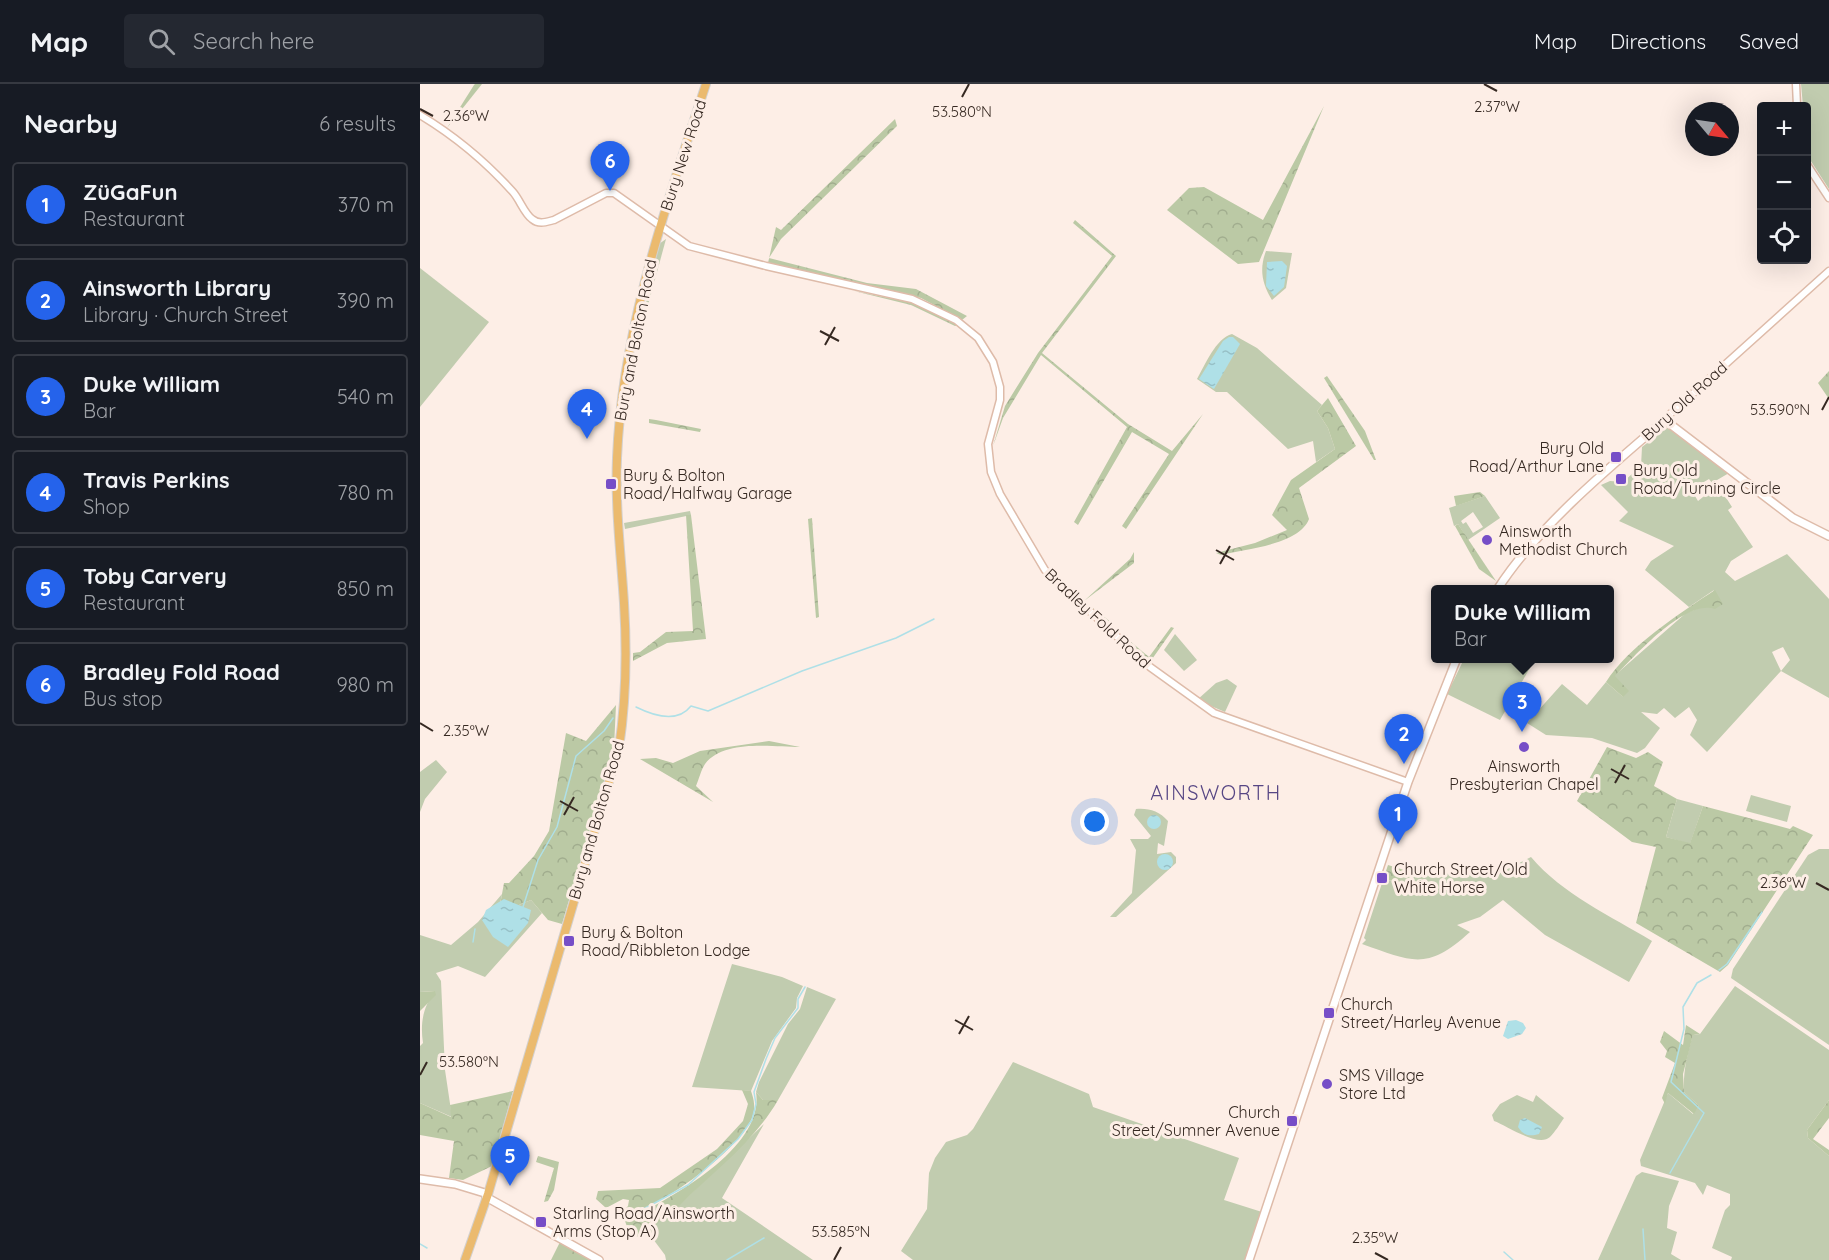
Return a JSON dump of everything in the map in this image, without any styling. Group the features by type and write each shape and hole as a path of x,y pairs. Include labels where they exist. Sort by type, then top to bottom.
{"highway":[{"name":"Bury New Road","path":"659,226 706,84"},
{"name":"Bury and Bolton Road","path":"465,1260 487,1196 619,748 623,717 625,650 616,483 619,428 638,307 659,226"}],"main road":[{"path":"1666,421 1793,518 1829,536"},
{"name":"Bury Old Road","path":"1501,585 1543,533 1616,461 1666,421"},
{"path":"1249,1260 1408,782 1455,663"},
{"path":"420,1179 455,1184 487,1196 599,1260"}],"street":[{"path":"1796,84 1797,102"},
{"name":"Bradley Fold Road","path":"420,115 453,135 475,155 513,192 532,220 545,223 610,193 622,198 689,246 766,267 912,299 956,320 978,338 993,362 1000,387 1000,400 988,444 991,472 1000,494 1045,570 1150,667 1214,713 1408,782"},
{"path":"1811,171 1829,198"},
{"name":"Bury Old Road","path":"1666,421 1669,415 1829,271"}],"green space":[{"path":"482,84 447,128 474,85"},
{"path":"1801,84 1829,84 1829,189 1811,161 1811,102 1803,102"},
{"path":"1324,106 1259,262 1238,264 1167,210 1189,188 1204,187 1263,220"},
{"path":"895,119 897,126 781,239 769,258 776,227 781,230"},
{"path":"1075,220 1116,256 1042,353 1128,424 1172,451 1203,414 1126,529 1122,526 1169,454 1132,432 1078,525 1074,522 1127,427 1041,355 1003,418 993,446 1005,406 1038,353 1112,256 1073,223"},
{"path":"666,239 635,353 659,244"},
{"path":"1266,251 1292,253 1286,288 1272,300 1263,276"},
{"path":"769,258 867,283 916,289 967,316 962,320 921,298 768,263"},
{"path":"420,268 489,322 420,407"},
{"path":"854,291 914,303 958,325 955,326 911,305"},
{"path":"1232,334 1257,348 1322,405 1317,411 1328,428 1335,449 1316,462 1313,441 1288,449 1227,392 1216,392 1197,379 1216,346"},
{"path":"1829,371 1829,399 1818,383"},
{"path":"1327,376 1365,431 1376,460 1324,378"},
{"path":"1328,398 1356,446 1299,488 1309,519 1303,528 1294,535 1270,544 1221,555 1216,553 1255,543 1287,530 1272,515 1291,480 1335,449 1328,428 1317,411"},
{"path":"649,419 701,429 700,432 649,423"},
{"path":"1668,427 1729,473 1712,483 1709,479 1697,486 1699,492 1695,496 1698,501 1718,485 1732,507 1728,510 1753,547 1731,561 1725,572 1735,581 1787,554 1829,599 1829,698 1781,671 1707,752 1690,735 1697,720 1689,707 1675,718 1664,708 1657,714 1641,712 1660,728 1645,748 1637,753 1592,738 1546,735 1527,723 1562,684 1587,705 1606,682 1623,697 1614,676 1686,613 1705,606 1714,590 1689,607 1645,570 1651,561 1674,546 1619,521 1628,512 1601,485 1610,481 1623,482 1641,466 1642,447","holes":["1783,647 1790,660 1781,671 1772,652"]},
{"path":"1480,492 1485,496 1456,506 1454,496"},
{"path":"1485,496 1500,518 1468,540 1458,524 1454,526 1449,508","holes":["1473,512 1483,527 1473,533 1466,522 1463,524 1461,521"]},
{"path":"690,511 691,515 625,529 624,523"},
{"path":"686,515 691,515 706,639 667,643 633,661 633,653 640,652 666,632 693,631"},
{"path":"812,518 819,617 816,618 808,519"},
{"path":"1458,524 1496,581 1479,569 1455,526"},
{"path":"1134,552 1134,563 1084,601 1130,559"},
{"path":"1715,590 1723,604 1715,609 1703,608 1690,612 1676,620 1648,643 1615,676 1629,691 1623,697 1606,682 1627,656 1641,644"},
{"path":"1084,601 1112,623 1110,625"},
{"path":"1171,627 1174,628 1150,662 1125,637 1149,657"},
{"path":"1175,634 1197,660 1184,671 1164,650"},
{"path":"1462,663 1533,663 1500,720 1447,694"},
{"path":"1227,679 1237,686 1225,712 1197,700 1216,683"},
{"path":"616,705 614,747 562,924 548,920 531,900 514,907 500,905 504,883 509,883 534,856 549,831 566,733 586,741"},
{"path":"769,741 800,747 736,748 713,756 705,764 696,786 713,802 640,759 656,758 673,763 700,751"},
{"path":"1607,747 1636,758 1648,752 1663,762 1654,786 1677,799 1666,837 1690,843 1703,806 1790,829 1793,826 1813,835 1728,965 1720,972 1636,923 1656,847 1632,842 1577,801"},
{"path":"436,760 447,772 425,799 420,812 420,772"},
{"path":"1751,795 1791,806 1787,822 1746,811"},
{"path":"1677,799 1703,806 1690,844 1666,837"},
{"path":"1136,809 1153,811 1168,821 1164,846 1158,843 1157,854 1171,852 1176,857 1176,863 1116,917 1110,917 1132,893 1136,850 1130,839 1148,839 1151,836 1134,815"},
{"path":"1819,849 1829,849 1829,1045 1731,978 1733,969 1808,855"},
{"path":"1531,857 1543,870 1572,893 1652,941 1629,982 1545,935 1503,900 1480,917 1457,925 1470,932 1442,953 1430,958 1407,958 1362,944 1366,940 1364,938 1383,880 1398,881 1404,870 1482,875 1485,873 1490,878"},
{"path":"1388,865 1404,870 1399,881 1383,880"},
{"path":"502,894 500,904 514,907 531,900 542,913 485,977 458,966 436,973 441,981 445,1070 452,1117 420,1103 422,1022 425,1009 435,991 420,992 420,935 451,945 478,922"},
{"path":"732,964 782,977 803,986 797,998 796,1008 772,1041 751,1091 692,1087"},
{"path":"1735,986 1829,1050 1829,1100 1807,1130 1808,1138 1829,1156 1829,1260 1731,1260 1732,1257 1712,1248 1725,1210 1730,1205 1730,1194 1707,1185 1703,1195 1695,1183 1641,1166 1640,1160 1668,1093 1693,1114 1699,1106 1684,1092 1687,1056 1693,1035 1700,1034"},
{"path":"807,987 836,999 778,1100 763,1100 756,1092 759,1082 788,1024 800,1009"},
{"path":"435,991 436,995 420,1011 420,992"},
{"path":"1686,1025 1700,1034 1693,1035 1683,1074 1684,1092 1699,1106 1694,1114 1668,1093 1665,1104 1662,1098 1675,1063 1665,1057 1667,1051 1660,1042 1664,1031 1683,1045"},
{"path":"1013,1062 1089,1094 1093,1107 1239,1158 1224,1200 1262,1212 1246,1260 913,1260 901,1251 927,1209 929,1173 935,1158 946,1142 967,1135 973,1129"},
{"path":"742,1090 751,1091 754,1104 752,1118 730,1148 692,1179 651,1206 616,1219 628,1206 629,1200 623,1199 606,1208 596,1199 598,1191 660,1188 717,1149 743,1121 748,1104"},
{"path":"513,1091 492,1166 463,1180 449,1178 454,1141 420,1135 420,1103 451,1117 450,1105"},
{"path":"756,1092 763,1100 778,1100 757,1130 719,1169 659,1222 650,1235 639,1237 630,1235 625,1221 687,1186 730,1152 745,1133 755,1113"},
{"path":"1517,1095 1533,1102 1536,1095 1564,1118 1550,1137 1545,1140 1530,1138 1494,1121 1492,1115 1500,1104"},
{"path":"1829,1100 1829,1118 1813,1139 1829,1150 1829,1156 1808,1138 1807,1130"},
{"path":"764,1124 722,1198 813,1260 666,1260 665,1255 650,1235 654,1225 676,1208"},
{"path":"538,1156 559,1162 554,1190 548,1201 544,1202 554,1168 536,1162"},
{"path":"1642,1172 1679,1181 1669,1206 1667,1228 1677,1232 1671,1254 1681,1260 1598,1260 1636,1176"},
{"path":"560,1242 592,1260 551,1260"}],"water":[{"path":"1282,261 1287,266 1284,287 1274,296 1266,286 1267,262"},
{"path":"1233,337 1240,344 1214,389 1199,379 1223,341"},
{"path":"1151,815 1157,815 1161,822 1157,829 1151,829 1147,825 1147,819"},
{"path":"1165,854 1171,856 1173,862 1171,868 1165,870 1159,868 1157,862 1159,856"},
{"path":"504,899 531,910 528,923 508,947 493,937 482,920 486,910"},
{"path":"1516,1020 1523,1023 1526,1028 1522,1034 1508,1039 1503,1036 1508,1021"},
{"path":"1525,1118 1542,1127 1539,1134 1527,1135 1520,1130 1518,1127 1520,1120"}],"waterway":[{"path":"636,707 664,716 679,715 691,706 708,711 802,671 896,638 934,619"},
{"path":"523,907 538,860 557,827 576,756 604,731 613,718"},
{"path":"1719,970 1727,964 1762,912"},
{"path":"473,942 475,929"},
{"path":"1670,1173 1704,1113 1671,1082 1684,1029 1683,1007 1697,983 1711,975"},
{"path":"625,1219 688,1185 738,1139 752,1120 756,1104 754,1092 775,1038 798,1008 798,999 805,987"},
{"path":"1643,1229 1645,1260"},
{"path":"727,1260 764,1238"},
{"path":"420,1244 427,1248"},
{"path":"1504,1252 1513,1260"}],"place":[{"name":"Bradley Fold Road","path":"610,191"},
{"name":"Travis Perkins","path":"587,439"},
{"name":"Bury Old Road/Arthur Lane","path":"1616,457"},
{"name":"Bury Old Road/Turning Circle","path":"1621,479"},
{"name":"Bury & Bolton Road/Halfway Garage","path":"611,484"},
{"name":"Ainsworth Methodist Church","path":"1487,540"},
{"name":"Duke William","path":"1522,732"},
{"name":"Ainsworth Presbyterian Chapel","path":"1524,747"},
{"name":"Ainsworth Library","path":"1404,764"},
{"name":"ZüGaFun","path":"1398,844"},
{"name":"Church Street/Old White Horse","path":"1382,878"},
{"name":"Bury & Bolton Road/Ribbleton Lodge","path":"569,941"},
{"name":"Church Street/Harley Avenue","path":"1329,1013"},
{"name":"SMS Village Store Ltd","path":"1327,1084"},
{"name":"Church Street/Sumner Avenue","path":"1292,1121"},
{"name":"Toby Carvery","path":"510,1186"},
{"name":"Starling Road/Ainsworth Arms (Stop A)","path":"541,1222"}],"district":[{"name":"AINSWORTH","path":"1216,792"}]}
